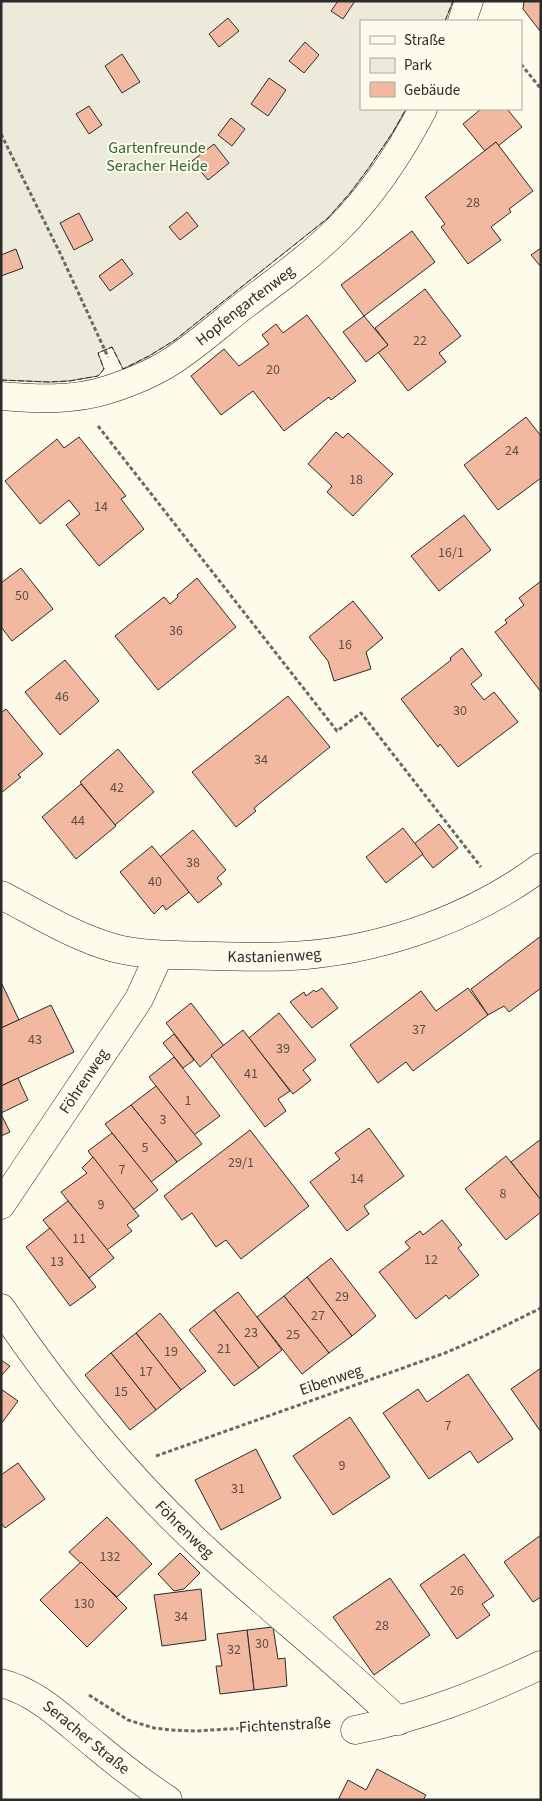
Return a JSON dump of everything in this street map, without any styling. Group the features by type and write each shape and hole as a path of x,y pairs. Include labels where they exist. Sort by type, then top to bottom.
{"street":[{"path":"462,20 469,1"},
{"name":"Hopfengartenweg","path":"1,396 45,399 77,397 119,386 172,361 338,230 388,170 422,110"},
{"name":"Kastanienweg","path":"1,895 80,936 134,952 159,955 278,957 338,950 395,937 452,918 500,893 541,867"},
{"name":"Föhrenweg","path":"1,1205 139,999 159,955"},
{"name":"Föhrenweg","path":"1,1308 62,1393 156,1502 210,1554 368,1692 398,1721"},
{"name":"Fichtenstraße","path":"355,1730 398,1721 446,1706 541,1666"},
{"name":"Seracher Straße","path":"1,1683 24,1691 46,1704 122,1767 168,1800"}],"path":[{"path":"522,65 541,89"},
{"path":"1,134 60,252 105,350 119,386"},
{"path":"77,397 112,445 337,731 361,713 500,893"},
{"name":"Eibenweg","path":"126,1468 187,1444 445,1353 541,1308"},
{"name":"Fichtenstraße","path":"81,1690 128,1720 154,1728 196,1731 341,1723 355,1730"}],"green space":[{"name":"Gartenfreunde Seracher Heide","path":"1,1 453,1 445,20 360,20 360,110 405,110 368,169 328,218 175,340 123,369 112,347 98,353 104,369 98,376 49,382 1,380"}],"building":[{"path":"338,1 355,1 343,19 331,11"},
{"path":"524,1 541,1 540,31 523,9"},
{"path":"228,18 239,31 219,47 209,34"},
{"path":"305,42 319,55 304,73 289,61"},
{"path":"122,54 140,82 122,93 105,66"},
{"path":"269,78 286,90 268,116 251,104"},
{"path":"89,106 102,125 89,134 76,114"},
{"path":"480,110 508,110 522,127 498,146 496,142 485,151 463,124"},
{"path":"231,118 245,129 232,146 218,135"},
{"path":"496,142 533,191 509,209 511,212 491,227 501,240 468,264 441,227 445,224 425,197"},
{"path":"214,144 229,163 208,180 192,161"},
{"path":"187,212 198,226 180,240 169,227"},
{"path":"79,213 93,240 74,250 60,223"},
{"path":"412,231 435,262 364,316 341,285"},
{"path":"541,248 541,267 531,255"},
{"path":"16,249 23,268 1,276 1,255"},
{"path":"122,259 133,274 110,291 99,276"},
{"path":"425,289 461,336 439,353 446,362 408,391 378,352 388,345 375,328"},
{"path":"307,315 356,381 331,400 329,397 284,431 253,391 221,415 191,376 224,349 239,366 269,344 262,335 276,324 283,333"},
{"path":"364,316 388,345 366,362 343,332"},
{"path":"526,417 541,436 541,478 498,510 464,465"},
{"path":"336,432 343,438 348,433 393,474 353,516 327,492 332,486 308,464"},
{"path":"79,437 126,496 121,499 144,529 99,566 66,525 80,514 69,500 40,524 5,481 57,439 64,448"},
{"path":"464,515 491,550 439,591 411,556"},
{"path":"21,568 53,609 12,641 1,627 1,583"},
{"path":"197,578 236,627 158,690 115,636 164,597 170,604 178,597 177,595"},
{"path":"541,581 541,692 495,632 507,623 505,620 524,605 519,598"},
{"path":"353,601 383,638 366,652 371,669 334,681 328,661 309,637"},
{"path":"462,648 482,675 471,684 484,700 494,692 518,722 458,767 440,744 438,747 401,699 451,660 450,658"},
{"path":"65,660 99,701 60,735 25,692"},
{"path":"288,696 330,747 254,808 256,811 236,827 192,772"},
{"path":"6,709 43,754 18,775 21,777 1,793 1,713"},
{"path":"118,749 154,792 115,825 80,782"},
{"path":"81,784 116,826 76,859 42,817"},
{"path":"439,824 458,848 433,868 414,844"},
{"path":"403,828 423,854 386,883 366,857"},
{"path":"193,830 226,870 217,878 222,884 198,903 160,857"},
{"path":"152,846 189,892 166,910 163,905 154,914 120,872"},
{"path":"541,936 541,988 509,1012 504,1006 488,1015 471,989"},
{"path":"1,982 19,1020 1,1028"},
{"path":"322,988 338,1008 312,1028 290,1002 304,992 306,996 314,990 316,992"},
{"path":"468,988 488,1015 413,1071 406,1062 378,1083 350,1045 421,991 436,1011"},
{"path":"191,1003 224,1046 200,1067 166,1023"},
{"path":"51,1005 74,1052 1,1086 1,1028"},
{"path":"279,1013 316,1060 303,1070 311,1080 293,1094 249,1038"},
{"path":"243,1030 290,1091 278,1099 286,1111 265,1127 211,1055"},
{"path":"174,1034 194,1060 183,1068 163,1043"},
{"path":"174,1057 220,1116 194,1135 149,1077"},
{"path":"18,1078 28,1100 1,1113 1,1086"},
{"path":"156,1086 202,1144 177,1162 131,1105"},
{"path":"131,1105 177,1162 151,1182 105,1124"},
{"path":"1,1114 10,1132 1,1136"},
{"path":"369,1128 404,1176 364,1206 369,1214 347,1231 310,1182 340,1159 335,1153"},
{"path":"250,1130 309,1206 241,1259 226,1240 216,1247 192,1213 182,1220 164,1196"},
{"path":"112,1133 158,1190 133,1210 88,1151"},
{"path":"541,1139 541,1200 511,1162"},
{"path":"506,1156 541,1200 541,1212 506,1240 465,1189"},
{"path":"93,1157 139,1216 127,1225 132,1231 107,1250 61,1192 87,1173 82,1168"},
{"path":"68,1201 114,1258 89,1278 43,1220"},
{"path":"442,1220 462,1245 458,1248 479,1275 449,1299 446,1295 416,1319 379,1272 410,1248 405,1242 420,1231 423,1235"},
{"path":"50,1228 96,1287 70,1306 26,1247"},
{"path":"331,1258 376,1316 352,1336 307,1277"},
{"path":"307,1277 352,1336 329,1353 284,1296"},
{"path":"238,1292 282,1350 259,1368 214,1310"},
{"path":"284,1296 329,1353 302,1374 257,1317"},
{"path":"214,1310 259,1368 234,1386 189,1330"},
{"path":"160,1313 206,1371 181,1390 136,1333"},
{"path":"136,1333 181,1390 156,1410 111,1353"},
{"path":"111,1353 156,1410 130,1430 85,1375"},
{"path":"1,1360 10,1366 1,1376"},
{"path":"541,1368 541,1432 511,1389"},
{"path":"468,1374 513,1439 478,1463 470,1451 429,1479 383,1413 418,1389 427,1402"},
{"path":"1,1389 18,1401 1,1424"},
{"path":"350,1417 390,1477 333,1515 293,1456"},
{"path":"256,1449 281,1498 221,1530 195,1480"},
{"path":"18,1463 45,1499 5,1528 1,1523 1,1475"},
{"path":"107,1517 152,1564 117,1597 69,1552"},
{"path":"541,1535 541,1597 533,1602 504,1562"},
{"path":"180,1553 200,1573 184,1589 174,1591 158,1574"},
{"path":"464,1554 494,1596 482,1604 490,1615 457,1639 420,1585"},
{"path":"81,1562 127,1608 87,1647 40,1600"},
{"path":"390,1578 430,1635 374,1675 333,1617"},
{"path":"201,1589 206,1640 162,1646 154,1595"},
{"path":"273,1627 278,1659 285,1658 287,1686 254,1690 247,1630"},
{"path":"247,1630 254,1690 220,1694 216,1666 222,1666 217,1634"},
{"path":"377,1769 426,1795 423,1800 338,1800 348,1780 366,1790"}],"fence":[{"path":"445,20 453,1"},
{"path":"1,380 49,382 98,376 104,369 98,353 112,347 123,369 175,340 328,218 368,169 405,110"}]}
